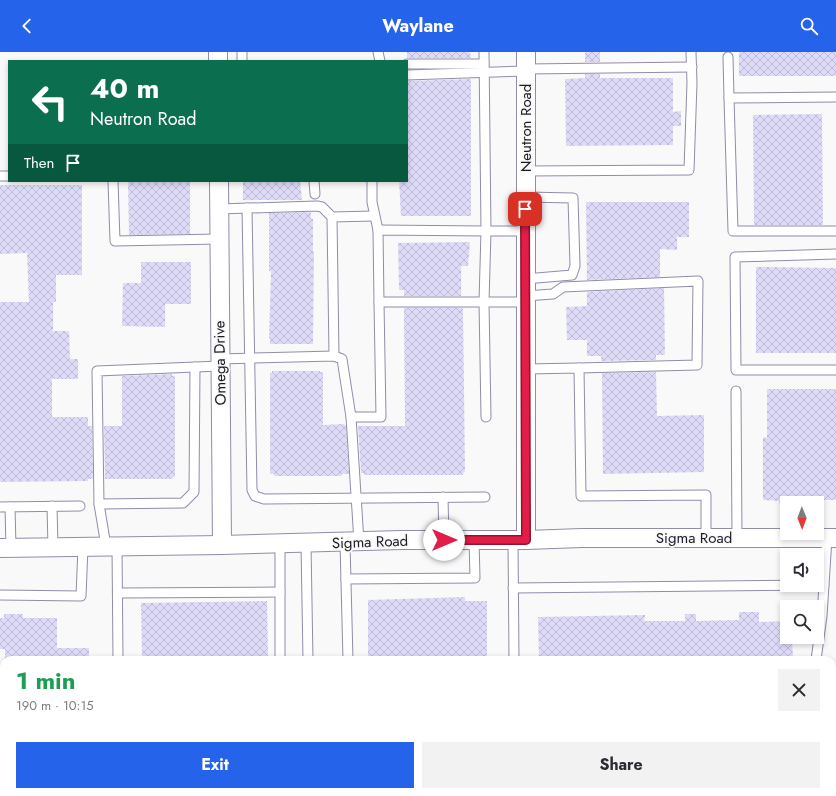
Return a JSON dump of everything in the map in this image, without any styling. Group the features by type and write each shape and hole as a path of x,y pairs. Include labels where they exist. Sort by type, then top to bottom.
{"street":[{"name":"Neutron Road","path":"520,540 527,369 525,292 526,64"},
{"name":"Omega Drive","path":"219,182 222,545"},
{"name":"Sigma Road","path":"5,547 306,544 582,538 831,538"}],"lane":[{"path":"484,52 486,230 484,302 486,417"},
{"path":"526,171 689,170 692,67 691,52"},
{"path":"728,57 733,231 836,231"},
{"path":"408,64 484,68"},
{"path":"408,75 526,64 692,67"},
{"path":"729,98 836,97"},
{"path":"113,182 115,241 219,239"},
{"path":"314,182 314,194"},
{"path":"351,417 381,417 378,230 372,202 372,182"},
{"path":"379,302 484,302 525,292 572,275 575,266 573,198 525,197"},
{"path":"219,209 317,206 322,207 332,217 334,356"},
{"path":"247,208 252,490 254,494 258,498 264,499 485,498"},
{"path":"332,217 374,216"},
{"path":"378,230 525,231"},
{"path":"836,254 736,257 735,316 736,370 836,370"},
{"path":"525,292 553,294 563,287 698,281 697,365 527,369"},
{"path":"118,656 118,593 111,546 99,504 97,371 194,367 249,358 334,356 342,359 351,417 357,499 346,579 348,656"},
{"path":"99,504 182,503 194,492 194,367"},
{"path":"579,368 581,496 706,495 706,538"},
{"path":"736,391 737,538"},
{"path":"443,498 444,540"},
{"path":"52,506 53,547"},
{"path":"0,507 80,506"},
{"path":"5,547 10,507"},
{"path":"824,585 831,538"},
{"path":"346,579 475,578 474,540"},
{"path":"514,656 514,588 520,540"},
{"path":"280,544 280,656"},
{"path":"306,544 308,656"},
{"path":"0,595 81,596 83,547"},
{"path":"514,588 780,585"},
{"path":"118,593 280,592"},
{"path":"817,656 824,592"}],"building":[{"path":"407,52 470,52 471,58 407,58"},
{"path":"585,52 600,52 600,62 585,62"},
{"path":"739,52 836,52 836,76 739,76"},
{"path":"585,74 600,74 600,78 673,78 673,112 681,111 681,126 673,126 673,145 566,146 565,79 585,78"},
{"path":"471,79 471,216 401,216 399,182 408,182 408,81"},
{"path":"822,114 823,225 754,225 753,115"},
{"path":"128,182 190,182 190,234 129,235"},
{"path":"243,182 300,182 302,200 243,200"},
{"path":"0,185 82,185 82,275 56,275 56,302 53,302 53,331 69,331 70,359 78,359 78,379 52,379 52,417 88,417 88,426 92,426 93,479 88,479 88,481 0,482 0,302 29,302 27,253 0,254"},
{"path":"586,202 689,202 689,237 677,237 677,250 660,249 660,277 587,280"},
{"path":"311,212 311,219 313,219 314,252 313,344 270,344 271,271 269,271 269,213"},
{"path":"470,242 468,266 461,266 461,296 404,296 404,290 399,290 398,243"},
{"path":"141,262 191,262 191,304 165,304 165,327 122,326 123,283 141,283"},
{"path":"756,267 836,268 836,353 756,353"},
{"path":"664,288 665,355 656,355 656,360 601,361 601,356 587,356 587,340 567,340 566,307 587,306 587,292"},
{"path":"404,308 463,308 465,472 463,475 364,475 364,473 361,473 358,426 405,426"},
{"path":"272,371 323,372 323,425 344,424 346,426 349,474 342,474 342,476 274,476 274,474 270,474 270,373 272,373"},
{"path":"656,372 657,416 704,415 704,472 603,474 602,373"},
{"path":"172,374 172,376 175,376 175,477 173,477 173,479 105,479 104,426 122,426 122,376"},
{"path":"767,389 836,389 836,500 824,500 824,496 780,496 780,503 779,501 763,500 763,437 767,438"},
{"path":"465,597 465,601 487,601 487,656 368,656 368,600"},
{"path":"267,601 268,656 142,656 141,603"},
{"path":"739,612 759,612 759,622 780,621 780,644 792,644 793,656 539,656 538,617 645,615 644,621 685,621 685,614 696,614 696,621 739,620"},
{"path":"4,614 23,614 23,618 57,618 57,648 89,648 89,656 5,656 5,649 0,649 0,618 4,618"}],"route":[{"path":"444,540 526,540 527,369 525,209"}]}
